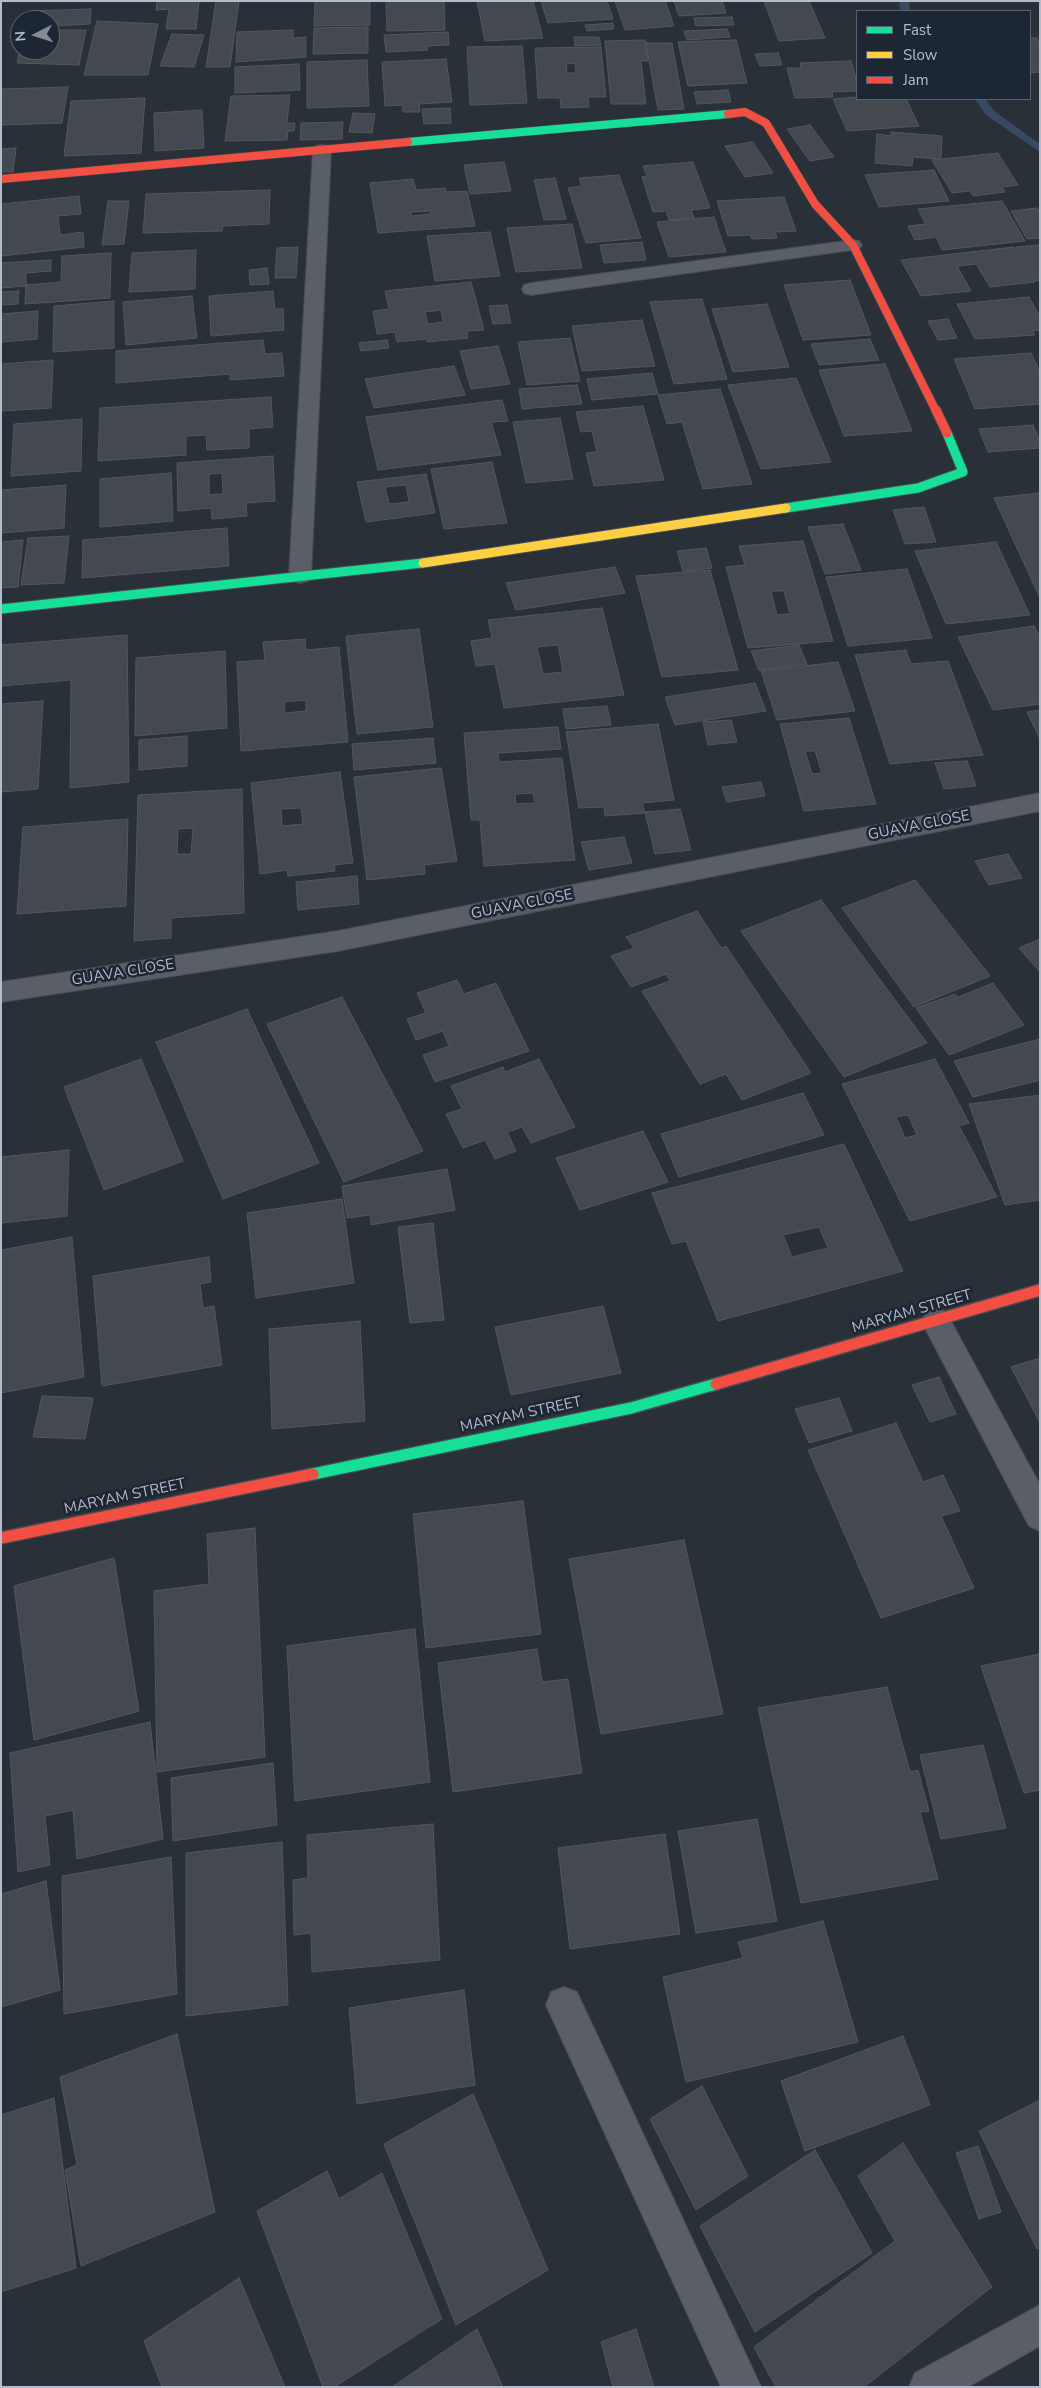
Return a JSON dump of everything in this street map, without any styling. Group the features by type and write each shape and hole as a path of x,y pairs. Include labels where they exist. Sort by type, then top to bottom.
{"street":[{"path":"1,179 744,112 756,116 766,123 816,204 853,245 954,447 963,472 918,488 419,564 1,609"},
{"path":"300,576 322,150"},
{"path":"531,289 853,245"},
{"name":"GUAVA CLOSE","path":"1,992 338,941 1040,802"},
{"name":"MARYAM STREET","path":"1,1538 631,1408 1040,1290"},
{"path":"936,1321 1040,1516"},
{"path":"564,2005 741,2387"},
{"path":"929,2387 1040,2324"}],"building":[{"path":"157,1 199,1 196,29 166,29 169,9 156,10"},
{"path":"216,1 239,1 230,67 206,67"},
{"path":"315,1 370,1 370,25 314,26"},
{"path":"386,1 444,1 445,30 387,31"},
{"path":"477,1 533,1 543,38 485,41"},
{"path":"541,1 607,1 613,19 548,23"},
{"path":"615,1 665,1 674,26 625,30"},
{"path":"674,1 722,1 726,13 679,16"},
{"path":"764,1 809,1 825,38 779,41"},
{"path":"91,9 90,24 60,26 60,10"},
{"path":"732,17 734,25 696,26 694,18"},
{"path":"97,21 158,24 148,75 84,75"},
{"path":"613,23 614,29 587,31 585,25"},
{"path":"368,27 368,53 313,54 314,28"},
{"path":"727,29 730,37 687,40 684,31"},
{"path":"60,30 86,30 79,65 17,63 18,60 60,60"},
{"path":"293,30 293,38 306,37 306,57 236,62 237,32"},
{"path":"448,32 449,45 427,46 428,50 386,52 384,35"},
{"path":"172,34 204,35 194,67 160,66"},
{"path":"574,37 599,37 601,45 575,46"},
{"path":"1031,38 1037,38 1040,44 1040,72 1031,73"},
{"path":"645,40 648,61 641,61 646,104 611,104 605,41"},
{"path":"736,40 747,83 688,86 678,42"},
{"path":"646,43 672,43 684,109 658,110"},
{"path":"522,46 527,103 470,105 467,47"},
{"path":"601,47 606,97 588,97 589,107 561,108 560,98 538,98 535,48","holes":["575,63 576,73 567,73 566,64"]},
{"path":"778,53 782,65 760,66 755,54"},
{"path":"446,59 452,102 419,104 420,112 403,112 402,105 385,106 382,62"},
{"path":"367,60 369,106 307,108 307,62"},
{"path":"851,61 856,78 856,91 832,92 833,97 795,98 787,68 801,68 800,63"},
{"path":"299,64 300,90 235,93 235,67"},
{"path":"68,87 62,123 1,125 2,89"},
{"path":"728,90 731,102 697,104 694,92"},
{"path":"290,95 287,123 295,123 294,131 288,131 287,140 225,141 231,96"},
{"path":"856,97 856,100 906,100 919,126 847,131 833,99"},
{"path":"145,98 141,153 64,156 71,101"},
{"path":"450,108 451,123 424,124 422,109"},
{"path":"202,110 204,148 155,151 154,113"},
{"path":"353,113 375,114 372,133 349,132"},
{"path":"343,122 342,139 300,140 301,123"},
{"path":"810,125 834,157 810,161 787,129"},
{"path":"891,132 942,136 941,159 913,157 912,166 875,163 877,134 891,136"},
{"path":"753,142 773,173 745,177 725,146"},
{"path":"16,148 13,172 1,172 1,149"},
{"path":"998,153 1018,185 1002,187 1005,192 973,196 970,191 952,193 932,160"},
{"path":"504,162 511,191 470,194 464,165"},
{"path":"693,162 710,208 691,210 694,218 669,220 666,211 653,212 642,177 647,176 643,166"},
{"path":"934,170 949,201 879,207 865,175"},
{"path":"619,175 641,238 586,243 568,188 582,186 579,178"},
{"path":"555,178 566,219 544,220 534,180"},
{"path":"413,179 416,190 445,188 446,192 467,191 475,226 378,233 370,183","holes":["430,211 431,214 411,216 411,212"]},
{"path":"270,190 269,224 223,226 222,231 143,233 146,194"},
{"path":"79,196 81,214 58,216 60,235 83,232 84,247 1,256 1,204"},
{"path":"784,197 796,231 775,232 777,238 752,239 750,235 728,236 717,201"},
{"path":"108,201 129,201 124,244 102,245"},
{"path":"1002,201 1025,241 942,250 936,237 915,240 908,226 926,224 918,209"},
{"path":"1037,208 1040,212 1040,238 1027,239 1011,211"},
{"path":"714,217 726,252 669,257 657,222"},
{"path":"572,224 582,268 516,272 507,228"},
{"path":"490,232 500,276 435,281 427,236"},
{"path":"642,242 646,260 604,263 600,245"},
{"path":"1040,245 1040,280 1036,281 1016,247"},
{"path":"298,247 296,278 275,278 277,248"},
{"path":"1014,247 1035,282 990,287 976,264 957,266 971,291 921,296 901,260"},
{"path":"196,250 195,289 129,292 132,253"},
{"path":"111,253 110,298 25,304 26,285 61,282 62,256"},
{"path":"51,260 51,271 26,273 26,286 1,288 1,263"},
{"path":"267,268 269,284 250,285 249,270"},
{"path":"850,280 871,335 803,340 784,285"},
{"path":"471,282 484,330 467,331 468,338 427,342 426,339 397,342 395,332 377,334 373,311 389,309 385,291","holes":["441,310 443,322 428,324 425,312"]},
{"path":"19,291 18,304 1,305 1,292"},
{"path":"273,291 275,309 283,309 284,330 211,336 209,296"},
{"path":"192,296 197,338 126,345 123,302"},
{"path":"1029,297 1040,317 1040,330 1032,331 1035,335 975,339 957,304"},
{"path":"702,299 727,379 674,384 650,302"},
{"path":"114,301 114,348 53,352 54,306"},
{"path":"767,304 789,367 733,372 712,309"},
{"path":"507,305 511,323 493,324 489,306"},
{"path":"38,311 37,339 1,342 1,314"},
{"path":"948,319 957,338 938,340 928,321"},
{"path":"642,320 655,366 582,371 572,326"},
{"path":"570,338 580,381 527,385 518,342"},
{"path":"870,339 879,360 819,365 811,344"},
{"path":"263,340 265,354 282,353 284,376 230,380 230,374 116,383 116,351"},
{"path":"387,340 389,348 361,351 359,343"},
{"path":"498,346 510,384 471,389 460,351"},
{"path":"1031,353 1040,372 1040,404 975,409 954,359"},
{"path":"53,360 51,408 1,411 1,364"},
{"path":"885,364 912,431 844,436 819,370"},
{"path":"454,366 465,395 374,408 365,379"},
{"path":"652,373 658,394 592,400 587,379"},
{"path":"796,378 831,462 761,469 728,385"},
{"path":"577,385 582,404 522,409 519,389"},
{"path":"720,389 752,484 703,489 682,422 667,424 658,395"},
{"path":"271,397 273,427 249,429 249,448 207,450 206,435 186,436 186,455 98,461 100,408"},
{"path":"502,400 508,421 491,422 501,455 378,470 366,417"},
{"path":"643,406 664,480 594,486 586,453 597,452 592,431 581,432 576,412"},
{"path":"560,418 573,479 526,483 513,422"},
{"path":"82,419 81,471 11,476 14,424"},
{"path":"1033,425 1040,441 1040,448 988,452 979,429"},
{"path":"273,456 275,501 246,503 247,516 212,519 211,508 178,511 177,463","holes":["222,473 223,494 209,495 209,474"]},
{"path":"492,462 507,523 444,529 431,469"},
{"path":"171,473 173,521 100,527 100,479"},
{"path":"426,474 435,513 366,522 357,482","holes":["406,485 409,502 389,504 385,487"]},
{"path":"66,485 64,528 1,533 1,490"},
{"path":"1040,493 1040,598 994,498"},
{"path":"924,507 936,542 905,544 893,510"},
{"path":"843,524 861,570 825,574 808,527"},
{"path":"227,528 229,566 82,578 83,540"},
{"path":"69,536 64,583 21,585 28,538"},
{"path":"23,540 18,587 1,588 1,542"},
{"path":"803,541 833,641 748,648 726,567 745,565 739,546","holes":["771,591 784,591 790,614 777,615"]},
{"path":"996,542 1030,615 946,624 915,551"},
{"path":"706,548 712,568 683,571 677,551"},
{"path":"615,567 625,593 516,610 506,583"},
{"path":"907,569 932,638 848,646 826,577"},
{"path":"710,570 738,670 662,677 636,576"},
{"path":"602,608 624,695 504,708 495,664 476,666 471,641 492,638 488,620","holes":["558,645 563,672 543,674 537,647"]},
{"path":"1034,626 1040,637 1040,704 993,710 958,637"},
{"path":"419,629 433,727 357,734 346,636"},
{"path":"127,635 129,782 70,788 71,680 1,686 1,645"},
{"path":"305,639 306,650 339,647 348,742 241,751 237,662 265,660 263,642","holes":["306,700 306,711 285,713 284,702"]},
{"path":"799,645 807,664 759,670 751,651"},
{"path":"906,650 911,664 948,661 983,755 890,764 855,655"},
{"path":"225,651 227,728 135,736 136,658"},
{"path":"838,662 855,711 777,720 761,671"},
{"path":"755,683 766,711 675,725 665,697"},
{"path":"43,701 38,789 1,792 1,704"},
{"path":"607,706 611,725 566,729 563,709"},
{"path":"1040,710 1040,739 1027,712"},
{"path":"849,718 876,804 804,811 780,724","holes":["805,751 815,751 822,773 812,774"]},
{"path":"731,720 737,742 708,745 703,722"},
{"path":"658,724 674,800 642,803 645,813 605,816 604,807 579,808 566,732"},
{"path":"558,727 561,749 498,753 499,762 562,758 575,860 484,866 480,820 471,820 464,733","holes":["533,793 535,803 516,804 515,794"]},
{"path":"187,736 187,766 139,770 139,740"},
{"path":"433,738 436,763 354,770 352,744"},
{"path":"967,761 976,786 944,789 935,763"},
{"path":"441,768 457,861 424,865 425,874 367,880 354,777"},
{"path":"340,772 353,863 334,865 335,871 288,876 287,870 260,874 251,783","holes":["301,808 303,824 282,826 281,809"]},
{"path":"761,782 765,796 727,802 722,787"},
{"path":"242,789 244,913 171,918 171,938 134,941 138,795","holes":["193,828 191,854 177,854 178,829"]},
{"path":"680,809 691,850 655,854 645,812"},
{"path":"128,819 126,906 17,914 23,827"},
{"path":"624,837 632,863 589,870 581,842"},
{"path":"1008,854 1022,878 989,885 975,861"},
{"path":"357,876 359,904 298,910 296,882"},
{"path":"915,880 990,976 914,1007 842,908"},
{"path":"821,900 927,1043 844,1077 741,931"},
{"path":"697,911 721,948 726,946 811,1073 742,1100 726,1074 700,1084 642,991 670,981 666,974 631,987 611,956 634,948 626,937"},
{"path":"1040,939 1040,972 1019,948"},
{"path":"457,980 464,994 496,983 529,1051 435,1082 423,1055 449,1046 443,1031 416,1040 407,1019 426,1013 417,993"},
{"path":"993,983 1024,1025 949,1055 916,1008 955,994 958,997"},
{"path":"342,997 423,1151 344,1182 267,1024"},
{"path":"247,1009 319,1163 223,1199 156,1042"},
{"path":"1040,1039 1040,1080 973,1097 954,1061"},
{"path":"141,1059 183,1161 104,1190 64,1087"},
{"path":"539,1059 575,1127 531,1143 522,1127 507,1132 516,1151 495,1159 485,1140 463,1148 446,1114 462,1109 451,1086 503,1067 505,1072"},
{"path":"935,1059 969,1123 959,1126 997,1197 910,1221 842,1084","holes":["908,1115 917,1135 905,1138 896,1117"]},
{"path":"803,1093 824,1135 679,1177 661,1134"},
{"path":"1040,1095 1040,1200 1005,1205 969,1104"},
{"path":"643,1131 668,1182 580,1210 556,1158"},
{"path":"844,1144 903,1271 718,1321 686,1241 672,1244 652,1193","holes":["819,1227 828,1248 792,1257 783,1235"]},
{"path":"69,1150 67,1216 1,1223 1,1157"},
{"path":"447,1169 455,1210 371,1225 370,1215 347,1218 342,1186"},
{"path":"342,1199 354,1283 256,1298 247,1213"},
{"path":"433,1223 444,1320 410,1323 398,1227"},
{"path":"72,1237 84,1377 1,1393 1,1250"},
{"path":"209,1257 211,1282 200,1284 203,1308 214,1306 222,1365 102,1386 93,1276"},
{"path":"603,1306 621,1373 511,1395 495,1327"},
{"path":"360,1321 365,1421 272,1429 269,1329"},
{"path":"1040,1358 1040,1423 1011,1367"},
{"path":"939,1377 956,1414 930,1422 912,1385"},
{"path":"42,1396 93,1398 85,1439 33,1437"},
{"path":"839,1398 852,1431 809,1443 795,1409"},
{"path":"896,1423 923,1482 943,1475 960,1511 941,1516 974,1588 881,1618 808,1450"},
{"path":"523,1501 541,1634 426,1648 413,1514"},
{"path":"255,1528 265,1757 157,1772 154,1591 209,1584 207,1534"},
{"path":"684,1540 723,1714 601,1734 569,1559"},
{"path":"114,1558 139,1711 34,1740 14,1586"},
{"path":"415,1629 430,1782 295,1801 287,1646"},
{"path":"537,1649 542,1682 568,1679 582,1773 453,1792 438,1663"},
{"path":"1040,1654 1040,1790 1024,1793 981,1666"},
{"path":"887,1687 910,1772 918,1770 929,1811 920,1812 938,1879 801,1903 758,1708"},
{"path":"150,1722 163,1839 77,1859 73,1810 45,1816 50,1865 18,1872 10,1753"},
{"path":"983,1745 1006,1828 941,1839 920,1755"},
{"path":"273,1763 277,1825 173,1841 171,1778"},
{"path":"757,1819 777,1921 696,1933 678,1831"},
{"path":"433,1824 440,1960 312,1972 311,1933 294,1935 293,1880 308,1878 307,1835"},
{"path":"665,1834 680,1934 570,1949 558,1848"},
{"path":"282,1842 288,2005 186,2016 186,1853"},
{"path":"171,1857 177,1994 64,2014 62,1876"},
{"path":"46,1881 60,1990 1,2007 1,1894"},
{"path":"823,1921 858,2042 686,2082 663,1977 743,1958 738,1942"},
{"path":"464,1990 475,2085 357,2104 349,2008"},
{"path":"177,2034 215,2212 81,2266 65,2170 77,2165 60,2077"},
{"path":"903,2036 930,2105 805,2151 781,2081"},
{"path":"702,2086 748,2176 696,2210 650,2119"},
{"path":"473,2094 548,2270 456,2325 384,2144"},
{"path":"54,2098 76,2268 1,2292 1,2115"},
{"path":"1040,2100 1040,2247 1037,2249 979,2131"},
{"path":"903,2143 992,2287 864,2387 776,2387 754,2347 895,2241 858,2176"},
{"path":"978,2146 1001,2212 979,2219 956,2153"},
{"path":"815,2150 872,2253 755,2332 700,2226"},
{"path":"327,2171 339,2199 382,2173 442,2319 334,2387 323,2387 257,2211"},
{"path":"239,2278 285,2387 162,2387 144,2341"},
{"path":"477,2329 503,2387 392,2387"},
{"path":"636,2329 654,2387 613,2387 601,2342"}],"waterway":[{"path":"904,1 905,10"},
{"path":"981,100 990,113 1040,149"}],"traffic: fast":[{"path":"408,142 728,114"},
{"path":"786,508 918,488 963,472 947,433"},
{"path":"1,609 423,563"},
{"path":"313,1474 631,1408 716,1384"}],"traffic: slow":[{"path":"423,563 786,508"}],"traffic: jam":[{"path":"728,114 745,112 766,123 815,204 853,245 947,433"},
{"path":"1,179 408,142"},
{"path":"716,1384 1040,1290"},
{"path":"1,1538 313,1474"}]}
